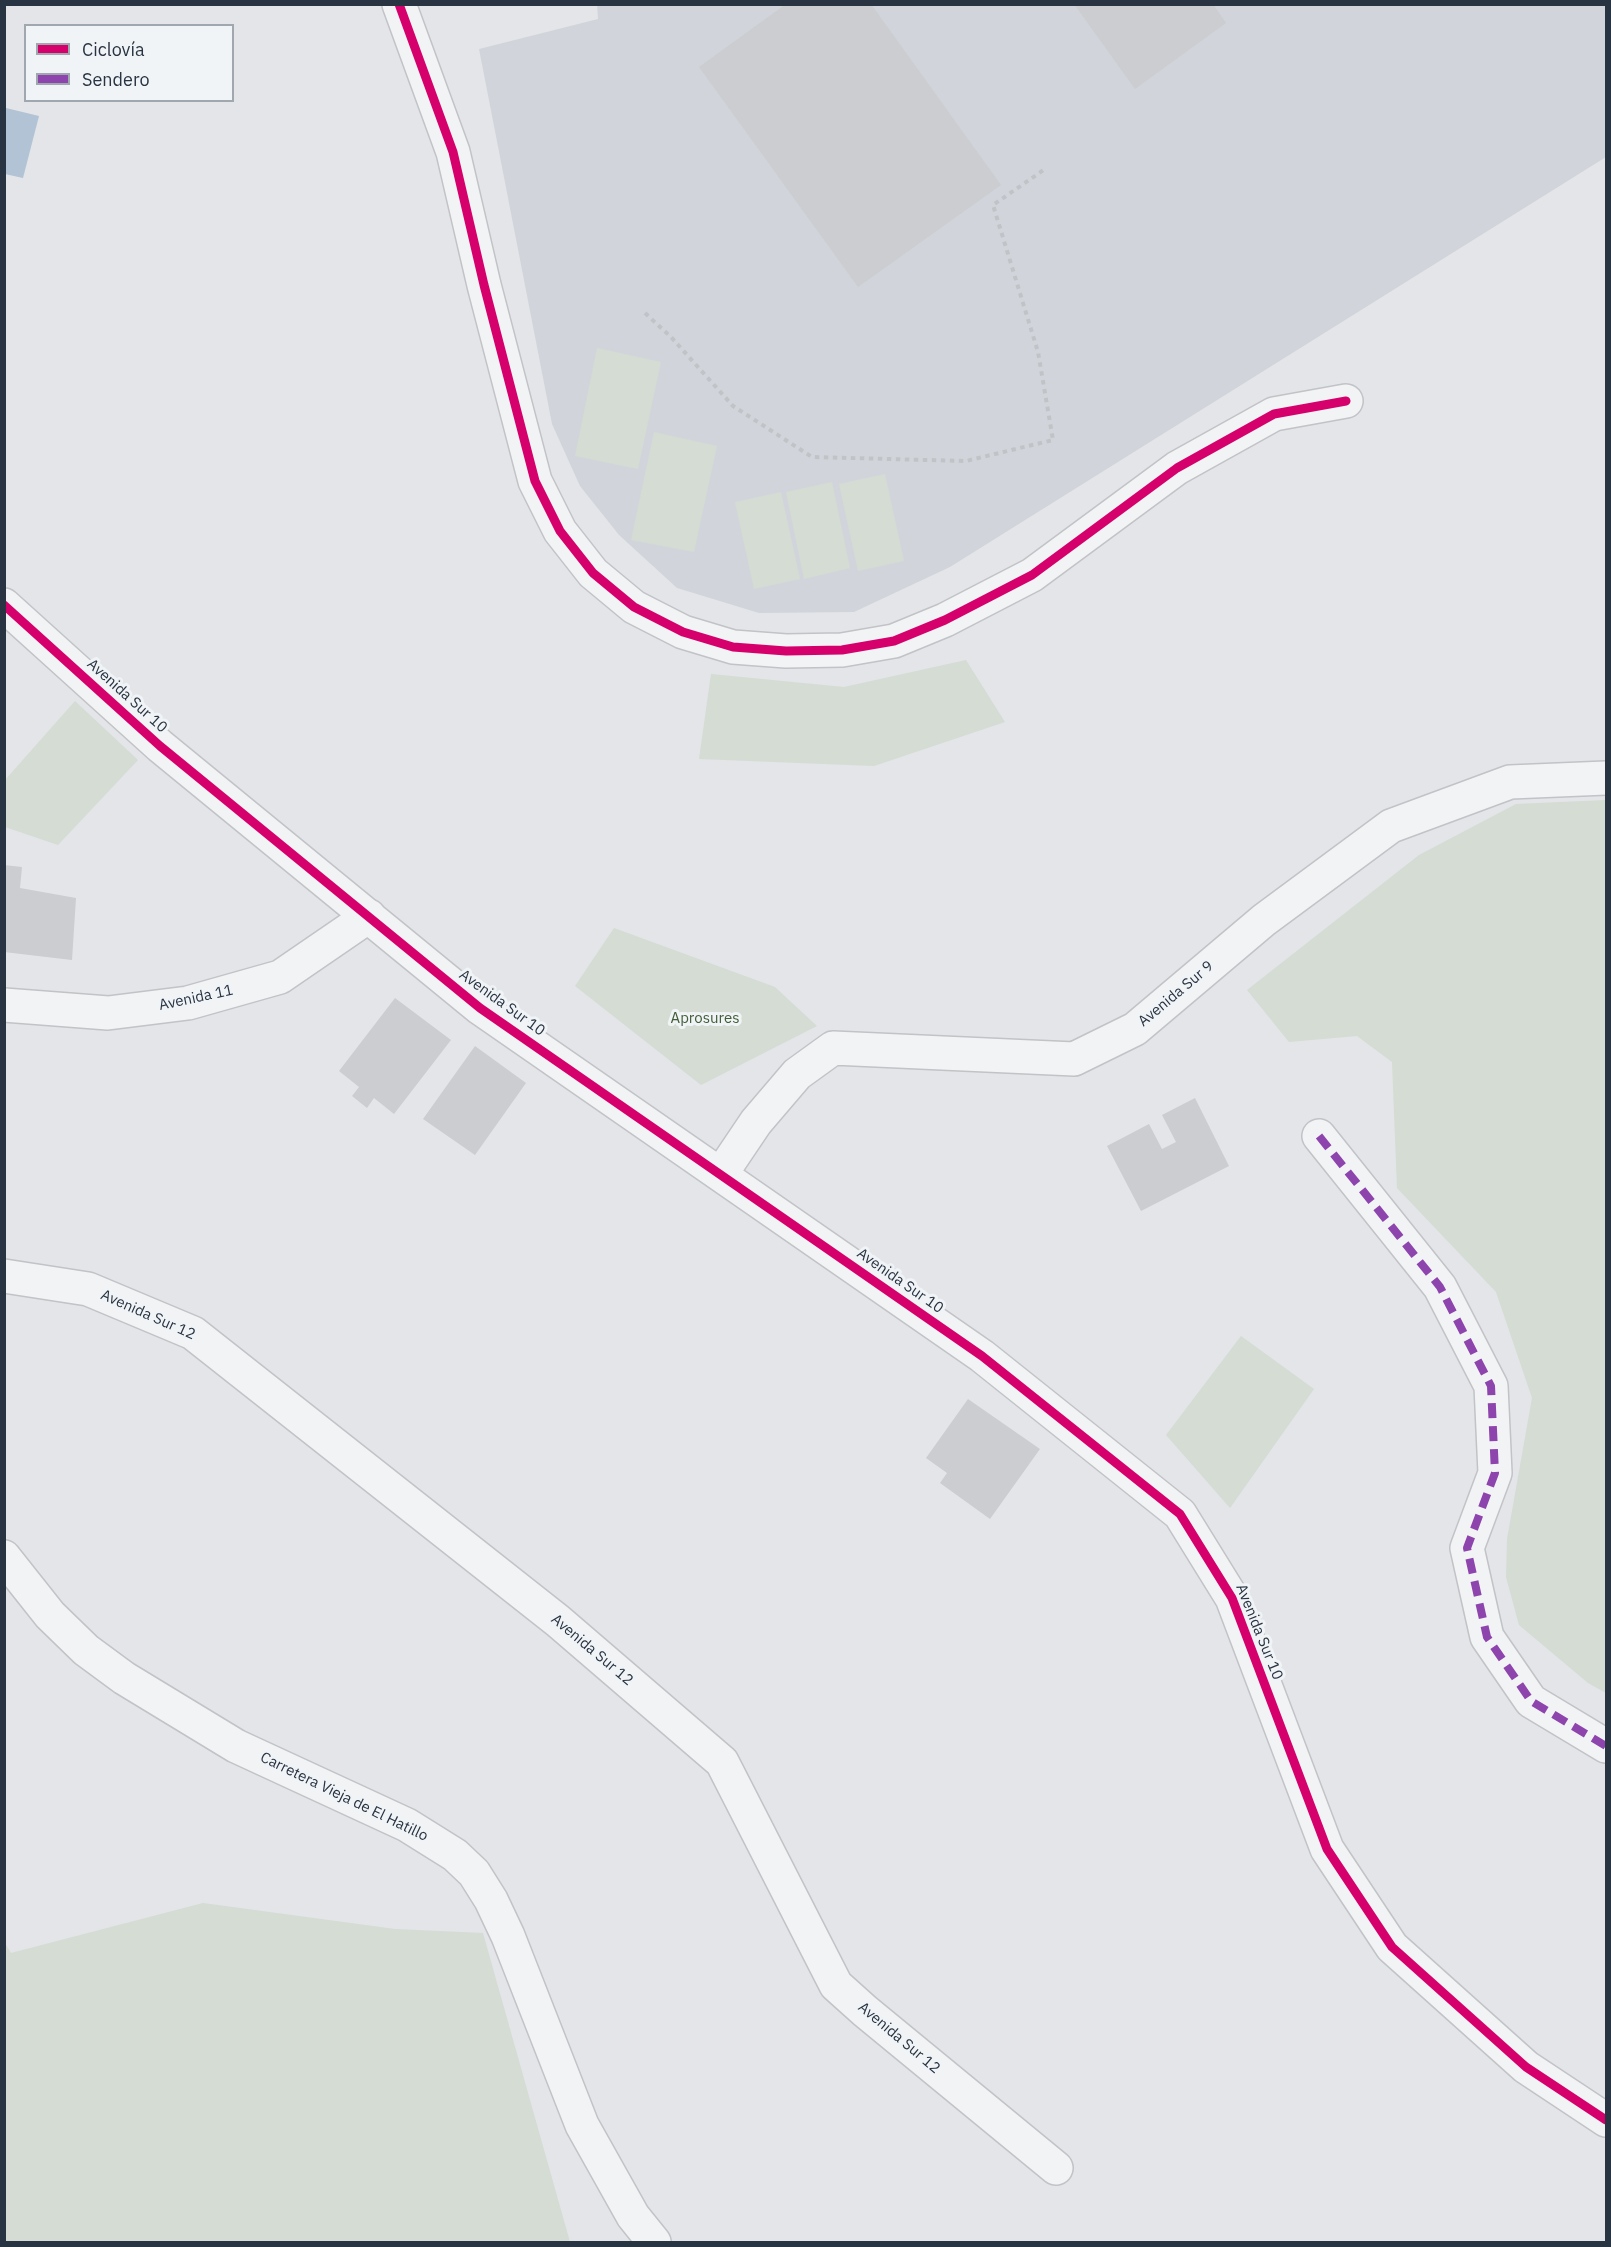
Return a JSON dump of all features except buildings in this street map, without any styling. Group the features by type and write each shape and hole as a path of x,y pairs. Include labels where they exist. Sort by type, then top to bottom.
{"street":[{"path":"399,4 453,152 484,285 535,481 560,531 593,573 634,607 683,632 734,647 786,651 842,650 894,641 945,621 1032,575 1177,468 1274,414 1346,401"},
{"name":"Avenida Sur 10","path":"4,605 160,746 480,1008 982,1356 1180,1514 1232,1598 1327,1849 1392,1947 1526,2067 1606,2120"},
{"name":"Avenida Sur 9","path":"721,1174 756,1122 797,1074 833,1048 1074,1059 1135,1029 1264,920 1390,826 1510,782 1606,778"},
{"name":"Avenida 11","path":"4,1005 108,1013 188,1003 280,977 369,916"},
{"path":"1318,1136 1440,1287 1491,1386 1495,1473 1467,1548 1487,1637 1531,1701 1606,1746"},
{"name":"Avenida Sur 12","path":"4,1276 88,1289 193,1333 558,1621 722,1762 836,1985 1056,2168"},
{"name":"Carretera Vieja de El Hatillo","path":"4,1557 50,1615 86,1650 124,1678 236,1746 407,1825 455,1855 474,1873 491,1900 508,1935 582,2125 633,2216 654,2242"}],"path":[{"path":"645,313 671,337 733,406 812,457 966,461 1053,440 1038,352 993,205 1045,169"}],"shaded area":[{"path":"597,4 1606,5 1606,157 950,567 854,612 759,613 677,588 619,535 580,486 552,424 479,49 598,19"}],"green space":[{"path":"597,348 661,362 638,469 575,456"},
{"path":"654,432 717,446 694,552 631,540"},
{"path":"885,474 904,561 858,571 839,484"},
{"path":"832,482 850,568 804,579 786,492"},
{"path":"781,492 800,579 754,589 735,502"},
{"path":"966,660 1005,722 874,766 699,759 711,674 844,687"},
{"path":"75,701 138,760 58,845 5,827 5,780"},
{"path":"1606,800 1606,1693 1588,1683 1519,1625 1506,1577 1507,1539 1532,1398 1496,1292 1397,1188 1392,1062 1357,1036 1289,1042 1247,990 1419,855 1516,804"},
{"name":"Aprosures","path":"614,928 775,987 817,1026 701,1085 575,986"},
{"path":"1241,1336 1314,1389 1230,1508 1166,1435"},
{"path":"203,1903 395,1929 483,1933 570,2242 5,2242 5,1943 11,1953"}],"water":[{"path":"6,108 39,116 23,178 5,174"}],"marked path":[{"path":"1319,1136 1440,1287 1491,1386 1495,1473 1467,1548 1487,1637 1531,1701 1606,1746"}],"cycle path":[{"path":"399,4 453,152 484,285 535,481 560,531 593,573 634,607 683,632 733,647 786,651 842,650 894,641 945,620 1032,575 1177,468 1274,414 1346,401"},
{"path":"4,605 160,746 480,1008 982,1356 1180,1514 1232,1598 1327,1849 1392,1947 1526,2067 1606,2120"}]}
